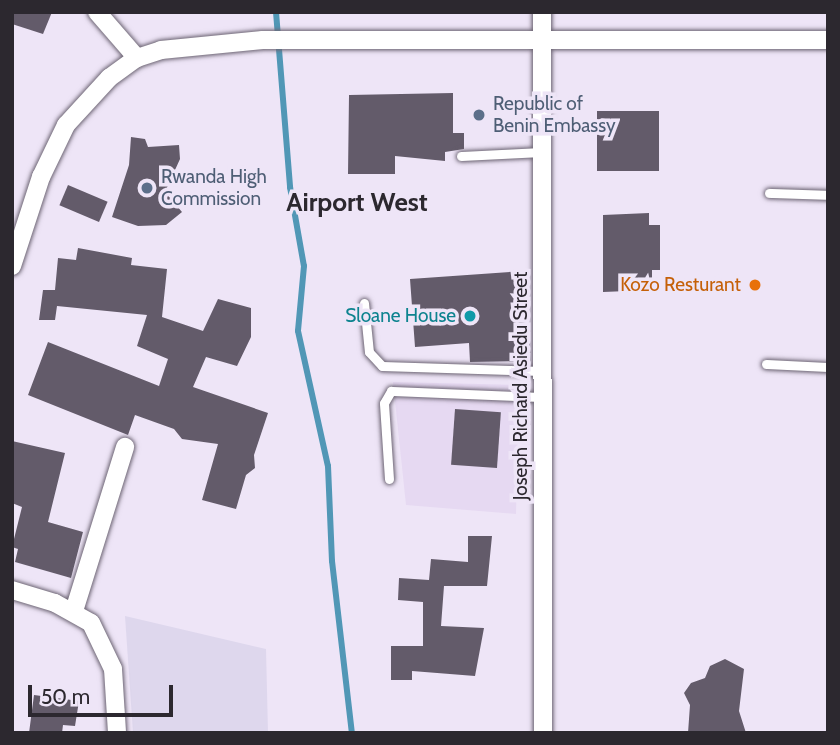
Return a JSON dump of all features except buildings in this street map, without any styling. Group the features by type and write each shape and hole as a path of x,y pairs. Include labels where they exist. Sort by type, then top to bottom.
{"street":[{"path":"97,12 138,58"},
{"name":"Joseph Richard Asiedu Street","path":"542,12 543,733"},
{"path":"12,266 41,177 66,125 102,86 138,58 200,44 263,40 828,40"},
{"path":"74,611 125,447"},
{"path":"12,590 74,611 91,623 113,669 117,733"}],"lane":[{"path":"461,156 542,152"},
{"path":"769,193 828,195"},
{"path":"364,303 369,352 382,366 542,370"},
{"path":"766,364 828,367"},
{"path":"389,479 384,403 391,391 542,397"}],"shaded area":[{"path":"393,382 519,385 516,514 406,505"},
{"path":"125,616 266,649 268,733 133,733"}],"waterway":[{"path":"276,12 290,187 304,266 298,331 328,466 332,561 352,733"}],"place":[{"name":"Republic of Benin Embassy","path":"479,115"},
{"name":"Rwanda High Commission","path":"147,188"},
{"name":"Kozo Resturant","path":"755,285"},
{"name":"Sloane House","path":"470,316"}],"district":[{"name":"Airport West","path":"357,203"}]}
